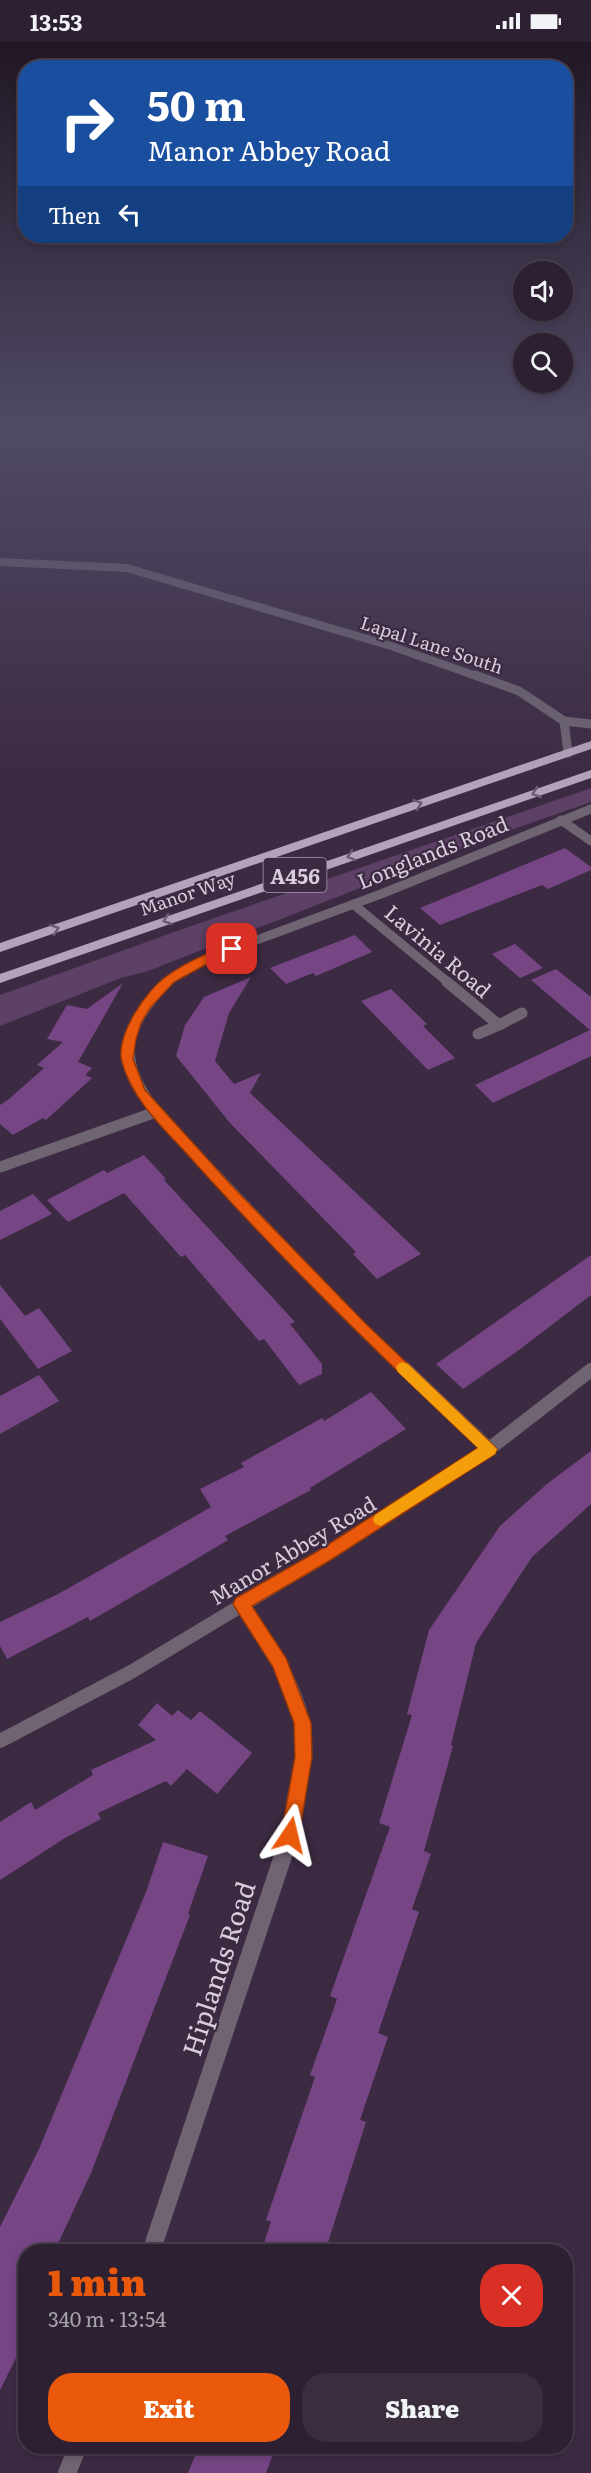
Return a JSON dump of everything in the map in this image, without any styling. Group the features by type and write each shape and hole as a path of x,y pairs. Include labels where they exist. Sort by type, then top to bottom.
{"highway":[{"name":"Manor Way","path":"0,948 591,745"},
{"name":"Manor Way","path":"0,979 591,774"}],"street":[{"name":"Lapal Lane South","path":"0,562 127,568 390,646 519,691 564,721 591,724"},
{"path":"564,721 568,753"},
{"name":"Longlands Road","path":"489,1449 361,1328 156,1112 139,1092 127,1059 130,1039 135,1023 146,1006 170,979 212,956 353,904 591,809"},
{"path":"561,820 591,841"},
{"name":"Lavinia Road","path":"353,904 499,1025"},
{"name":"Lavinia Road","path":"478,1034 522,1013"},
{"path":"0,1167 156,1112"},
{"name":"Manor Abbey Road","path":"0,1741 130,1672 324,1556 489,1449 591,1370"},
{"name":"Hiplands Road","path":"154,2244 290,1835 304,1757 303,1723 280,1663 242,1604"},
{"path":"67,2473 75,2454"}],"shaded area":[{"path":"591,788 591,802 491,837 148,971 121,978 0,1026 0,995 174,932"}],"building":[{"path":"565,848 591,867 591,870 548,889 542,885 440,925 420,908"},
{"path":"355,935 372,952 316,976 313,973 286,984 270,968"},
{"path":"515,944 543,968 520,978 492,954"},
{"path":"556,969 591,997 591,1056 493,1103 475,1085 590,1030 531,980"},
{"path":"251,977 229,1013 215,1061 234,1084 261,1073 250,1093 421,1254 377,1279 353,1254 356,1252 230,1123 176,1056 185,1025 204,997"},
{"path":"123,983 78,1062 92,1068 85,1075 92,1078 46,1120 43,1118 13,1135 0,1124 0,1105 44,1068 37,1065 63,1042 47,1039 67,1005 87,1009"},
{"path":"391,989 427,1024 423,1026 455,1058 428,1070 361,1001"},
{"path":"144,1155 166,1179 164,1180 295,1322 290,1324 322,1364 322,1374 299,1385 264,1339 259,1341 185,1255 181,1257 124,1193 68,1222 47,1200 104,1170 107,1173"},
{"path":"33,1194 52,1214 0,1240 0,1211"},
{"path":"591,1255 591,1295 519,1350 463,1389 436,1364"},
{"path":"0,1285 25,1316 39,1308 72,1351 38,1369 0,1319"},
{"path":"39,1375 59,1401 0,1434 0,1396"},
{"path":"371,1392 406,1429 310,1488 311,1490 225,1536 228,1540 90,1621 88,1617 7,1659 0,1646 0,1622 60,1593 211,1507 200,1489 244,1467 241,1463 322,1418 324,1421"},
{"path":"591,1451 591,1504 532,1557 476,1643 451,1745 453,1746 424,1851 431,1854 412,1909 419,1912 378,2033 388,2037 360,2120 366,2122 328,2244 264,2244 271,2222 266,2220 315,2077 310,2075 337,1999 330,1996 390,1827 379,1823 412,1715 407,1714 429,1630 500,1526 548,1483"},
{"path":"157,1703 172,1716 178,1710 191,1720 200,1711 252,1753 217,1794 187,1769 171,1786 166,1781 98,1813 101,1819 65,1838 0,1880 0,1822 31,1802 35,1810 93,1775 91,1770 156,1740 138,1725"},
{"path":"163,1842 208,1856 188,1914 190,1915 91,2173 58,2244 18,2244 18,2354 0,2390 0,2227 39,2149 146,1892"},
{"path":"196,2454 273,2454 266,2473 188,2473"}],"slow traffic":[{"path":"381,1520 489,1449 403,1368"}],"route":[{"path":"232,949 212,956 170,979 146,1006 135,1023 127,1059 139,1092 226,1188 361,1328 489,1449 324,1556 242,1604 280,1663 303,1723 304,1757 290,1835"}]}
